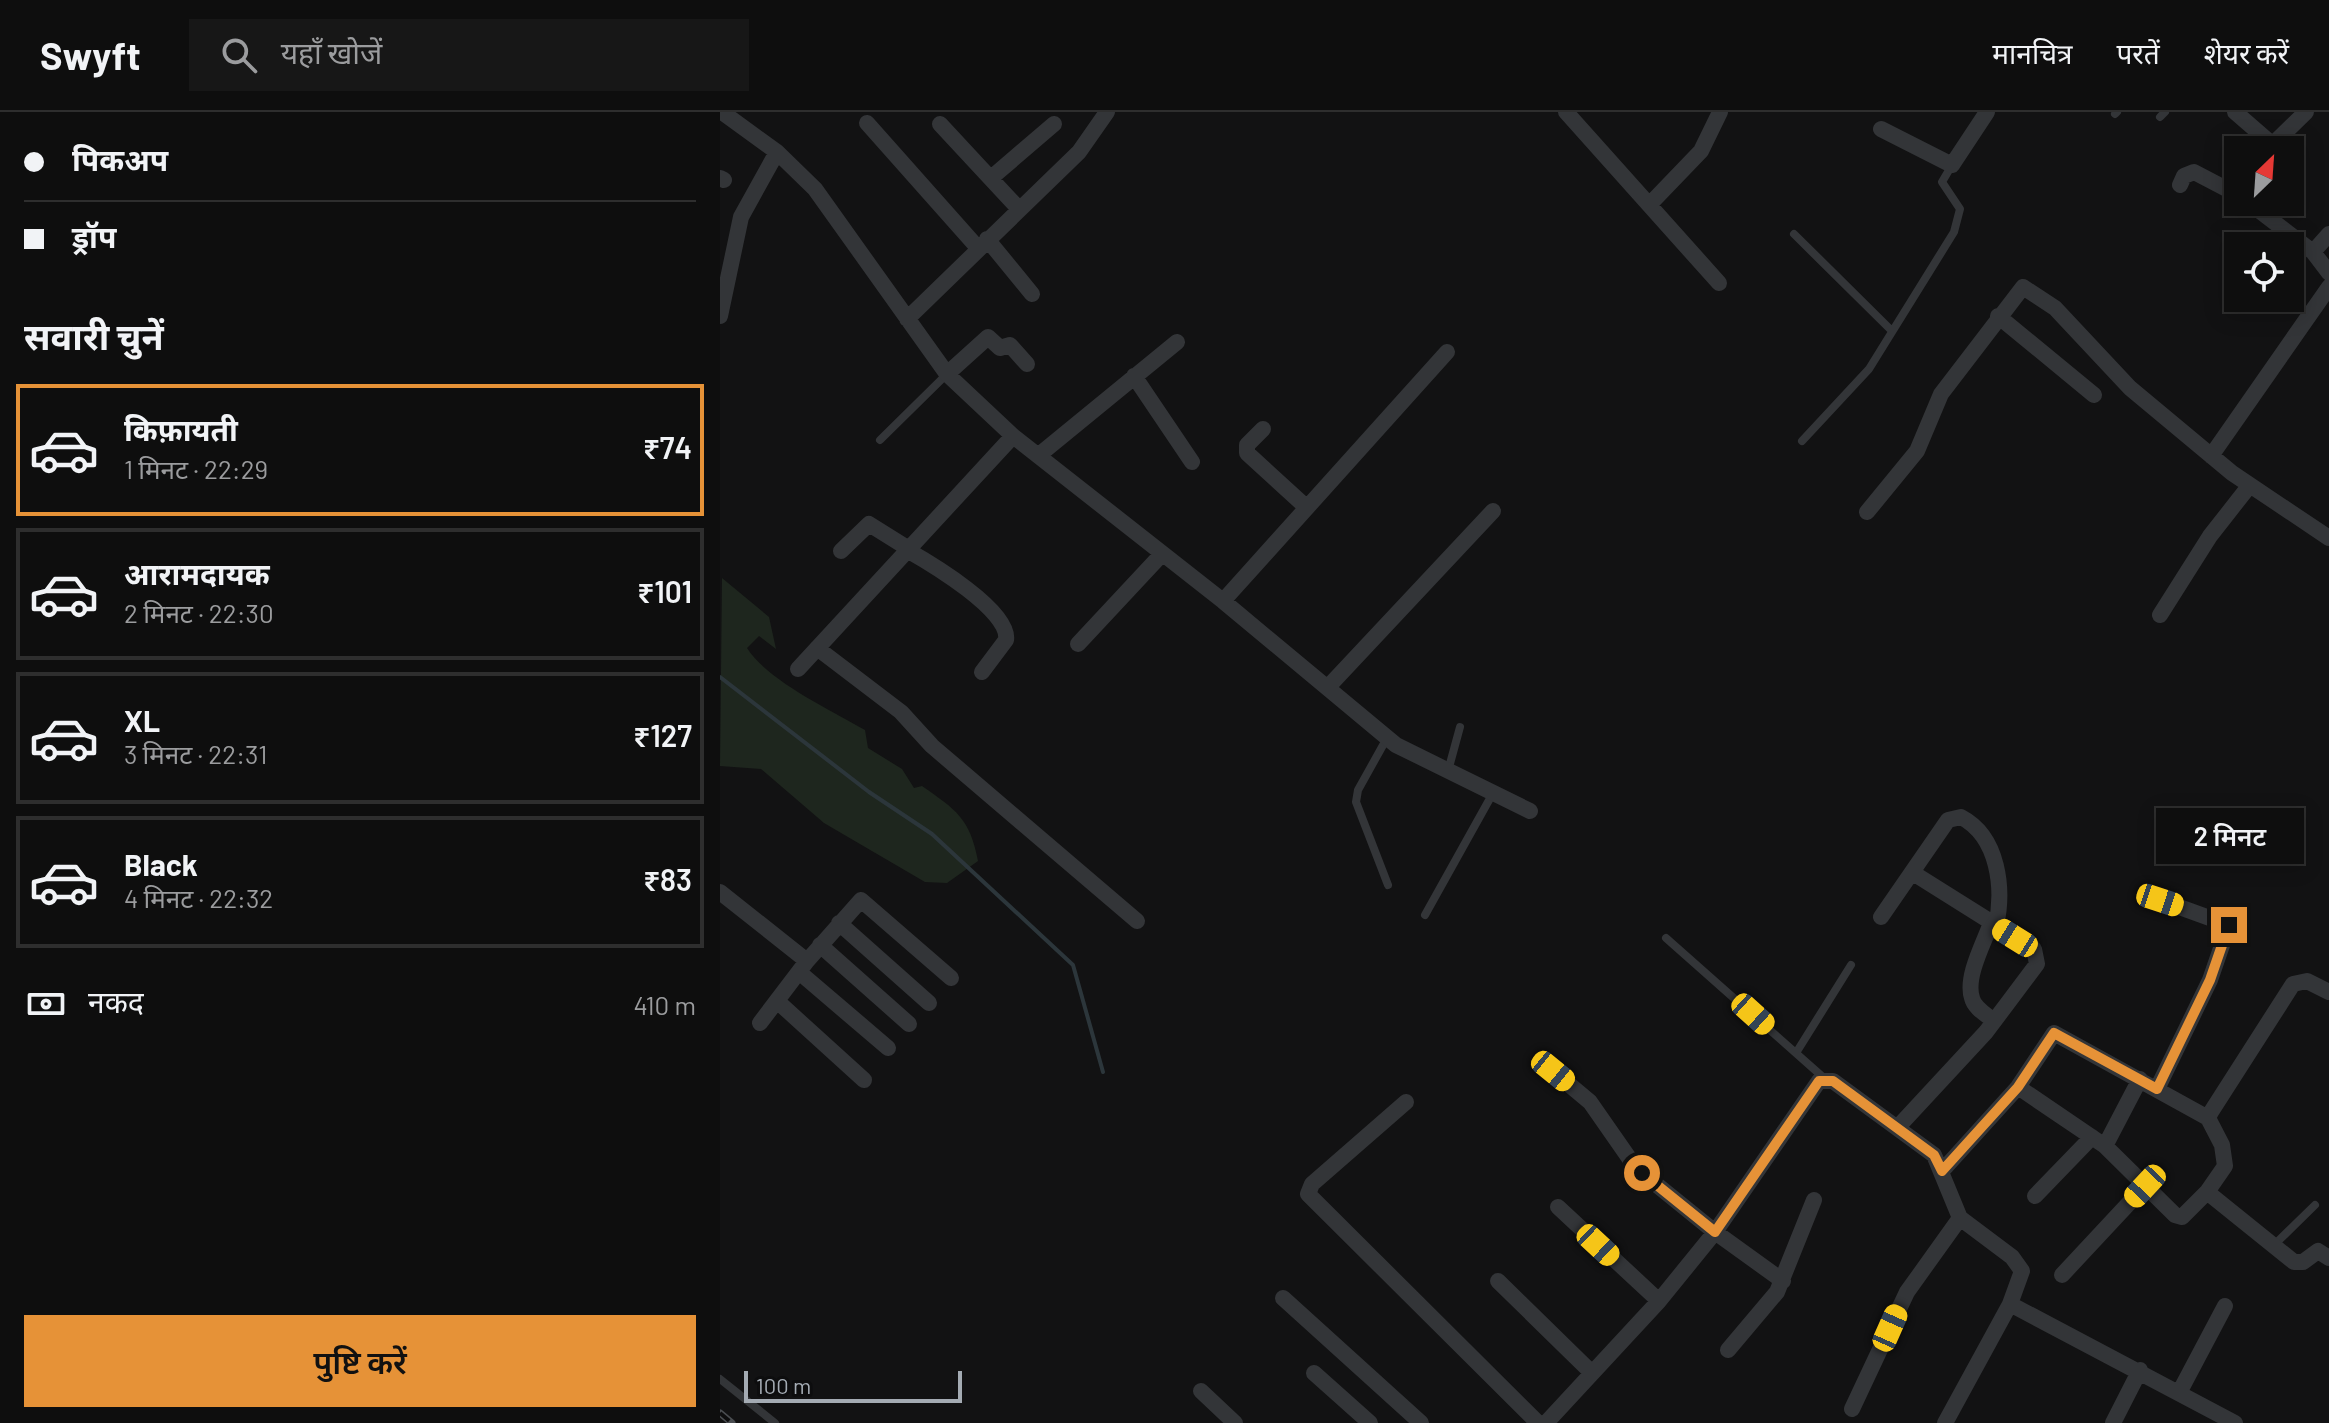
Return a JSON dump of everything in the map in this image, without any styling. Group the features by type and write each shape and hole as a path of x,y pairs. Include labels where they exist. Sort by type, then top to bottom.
{"street":[{"path":"722,112 777,152 822,199 947,374 1013,436 1223,601 1387,738 1530,811"},
{"path":"907,319 1079,152 1107,112"},
{"path":"1566,112 1651,203 1719,283"},
{"path":"1651,203 1701,151 1720,112"},
{"path":"1881,129 1952,165 1987,112"},
{"path":"2235,112 2258,136"},
{"path":"2282,136 2306,112"},
{"path":"867,123 1032,294"},
{"path":"940,124 1019,209"},
{"path":"991,178 1054,124"},
{"path":"720,316 741,217 777,152"},
{"path":"2180,185 2184,176 2194,172 2224,187"},
{"path":"2266,216 2313,252 2329,273"},
{"path":"2313,252 2329,234"},
{"path":"2211,456 2329,287"},
{"path":"1867,512 1917,451 1941,394 2018,290 2029,289 2055,308 2130,388 2211,456 2329,538"},
{"path":"1998,316 2094,395"},
{"path":"947,374 988,337 1000,348 1010,345 1027,364"},
{"path":"1039,455 1177,342"},
{"path":"1223,601 1447,352"},
{"path":"1134,376 1192,462"},
{"path":"1263,429 1247,445 1247,453 1306,507"},
{"path":"798,669 1013,436"},
{"path":"2160,615 2210,536 2250,485"},
{"path":"1328,687 1493,511"},
{"path":"841,551 869,524 955,578 1005,628 1006,640 982,672"},
{"path":"1078,644 1162,554"},
{"path":"817,648 901,712 932,746 1137,921"},
{"path":"1881,917 1948,820 1961,817 1971,823 1985,838 2000,886 1994,924 1976,963 1971,994 1976,1006 1994,1021"},
{"path":"1897,1128 1994,1021 2037,964 2038,956 2034,949 1913,873"},
{"path":"720,892 888,1048"},
{"path":"2157,1089 2210,980 2229,925 2160,900"},
{"path":"760,1023 856,903 867,902 951,978"},
{"path":"839,923 929,1003"},
{"path":"820,945 909,1024"},
{"path":"2208,1118 2293,984 2307,981 2329,992"},
{"path":"777,1001 864,1080"},
{"path":"1942,1171 2018,1087 2054,1033 2208,1118 2225,1155 2221,1175 2182,1217 2175,1215 2098,1142 2018,1087"},
{"path":"1553,1071 1590,1102 1636,1168 1715,1232 1783,1281"},
{"path":"1546,1423 1659,1301 1715,1232 1819,1081 1825,1079 1833,1081 1934,1155 1960,1218 2019,1264 2020,1279 2010,1304 1945,1423"},
{"path":"2035,1196 2098,1142 2140,1079"},
{"path":"1406,1102 1312,1184 1308,1194 1538,1423"},
{"path":"2062,1275 2145,1186"},
{"path":"2207,1192 2299,1264 2318,1251 2329,1258"},
{"path":"1728,1350 1771,1301 1783,1281 1814,1200"},
{"path":"1558,1207 1659,1301"},
{"path":"1852,1409 1907,1292 1960,1218"},
{"path":"1498,1281 1592,1373"},
{"path":"1283,1298 1421,1423"},
{"path":"2010,1304 2180,1391 2235,1423"},
{"path":"2180,1391 2225,1306"},
{"path":"2113,1423 2140,1370"},
{"path":"1314,1373 1370,1423"},
{"path":"1201,1391 1235,1423"}],"lane":[{"path":"1802,441 1869,369 1960,217 1960,209 1942,182 1952,165"},
{"path":"1794,234 1892,331"},
{"path":"880,440 947,374"},
{"path":"1448,771 1460,727"},
{"path":"1387,738 1358,790 1356,802 1388,885"},
{"path":"1425,915 1493,793"},
{"path":"1666,938 1825,1079"},
{"path":"1796,1053 1851,965"},
{"path":"2274,1245 2315,1205"},
{"path":"720,1379 775,1423"}],"shaded area":[{"path":"722,578 769,617 776,649 759,636 747,648 757,660 801,694 865,730 868,748 902,769 914,788 922,786 953,809 971,835 978,861 947,883 925,882 824,823 761,769 720,766"}],"waterway":[{"path":"720,677 869,792 932,834 1073,965 1103,1072"}],"railway":[{"path":"720,1413 732,1423"}],"route":[{"path":"1642,1173 1715,1232 1819,1081 1825,1079 1833,1081 1934,1155 1942,1171 2018,1087 2054,1033 2062,1034 2157,1089 2210,980 2229,925"}]}
